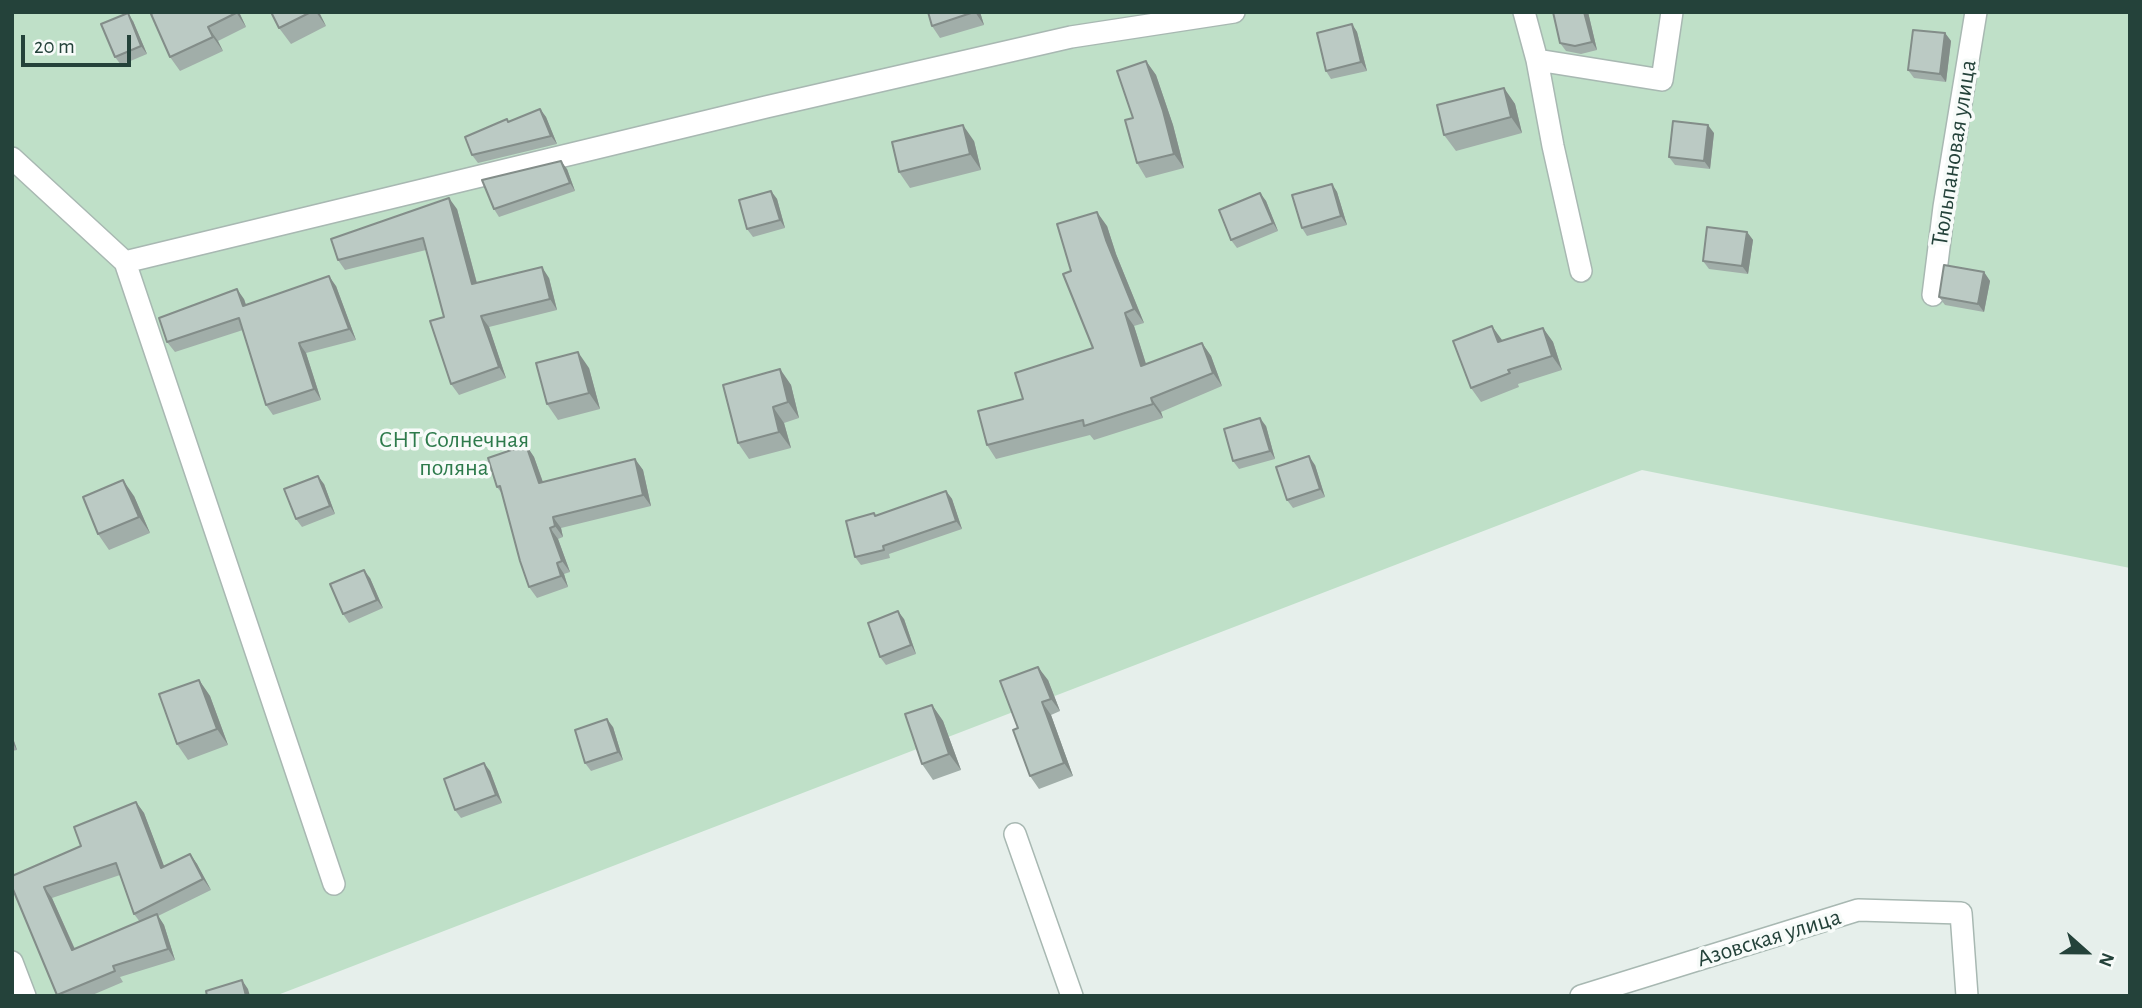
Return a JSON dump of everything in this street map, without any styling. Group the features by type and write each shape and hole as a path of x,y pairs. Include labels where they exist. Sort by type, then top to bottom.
{"street":[{"path":"125,262 753,110 1058,40 1234,12"},
{"path":"1524,12 1537,60 1581,271"},
{"path":"1537,60 1661,80 1672,12"},
{"name":"Тюльпановая улица","path":"1933,295 1944,207 1976,12"},
{"path":"12,158 125,262 334,884"},
{"path":"1015,834 1072,996"},
{"name":"Азовская улица","path":"1581,996 1858,910 1961,914 1967,996"},
{"path":"12,962 25,996"}],"green space":[{"name":"СНТ Солнечная поляна","path":"12,12 2130,12 2130,568 1642,470 275,996 12,996"}],"building":[{"path":"271,12 311,12 279,28"},
{"path":"928,12 974,12 932,26"},
{"path":"1553,12 1584,12 1592,42 1575,46 1560,43"},
{"path":"128,13 141,46 115,57 101,24"},
{"path":"236,13 208,27 213,37 170,57 151,14"},
{"path":"1352,24 1361,62 1326,71 1317,33"},
{"path":"1913,30 1945,33 1940,74 1908,70"},
{"path":"1146,61 1174,154 1137,163 1125,120 1133,118 1117,71"},
{"path":"1504,88 1511,117 1444,135 1437,105"},
{"path":"540,109 551,136 472,155 465,137 507,119 508,122"},
{"path":"1673,121 1708,125 1704,161 1669,157"},
{"path":"963,125 970,154 899,172 892,142"},
{"path":"561,161 570,183 494,209 482,180"},
{"path":"1332,184 1341,216 1302,228 1292,195"},
{"path":"771,191 780,220 747,229 739,200"},
{"path":"1260,193 1273,223 1231,240 1219,210"},
{"path":"449,198 472,284 542,267 550,299 481,316 499,367 451,384 430,321 444,317 423,238 338,260 331,239"},
{"path":"1097,212 1134,309 1125,313 1141,366 1202,343 1213,373 1151,398 1153,404 1084,426 1083,420 987,445 978,411 1023,399 1015,373 1093,348 1063,274 1071,271 1057,224"},
{"path":"1707,227 1747,232 1742,266 1703,261"},
{"path":"1944,265 1984,272 1978,304 1939,297"},
{"path":"329,276 349,329 299,343 314,389 266,405 239,318 167,342 159,318 237,289 243,306"},
{"path":"1492,326 1498,342 1543,328 1552,356 1508,370 1510,373 1471,388 1453,341"},
{"path":"578,352 589,393 547,404 536,363"},
{"path":"780,369 788,402 773,407 779,432 738,443 723,385"},
{"path":"1260,418 1270,451 1233,461 1224,429"},
{"path":"526,445 539,483 635,459 643,495 553,517 555,526 550,528 562,561 557,563 561,576 529,587 500,486 497,487 488,458"},
{"path":"1309,456 1320,489 1287,500 1276,467"},
{"path":"318,476 330,506 296,519 284,489"},
{"path":"123,480 139,517 98,534 83,497"},
{"path":"946,491 956,521 883,546 884,550 855,557 846,521 874,513 875,516"},
{"path":"364,570 377,600 343,614 330,584"},
{"path":"898,611 911,645 880,657 868,623"},
{"path":"1038,667 1051,699 1042,702 1064,763 1030,776 1013,730 1018,728 1000,681"},
{"path":"199,680 217,729 177,744 159,694"},
{"path":"932,705 949,754 922,764 905,714"},
{"path":"607,719 618,752 585,763 575,730"},
{"path":"484,763 496,795 455,810 444,779"},
{"path":"136,802 161,868 190,854 203,879 134,914 116,863 44,887 72,950 157,914 168,949 113,966 115,971 57,995 12,887 12,876 81,846 74,827"},
{"path":"242,980 246,996 207,996 206,991"}]}
